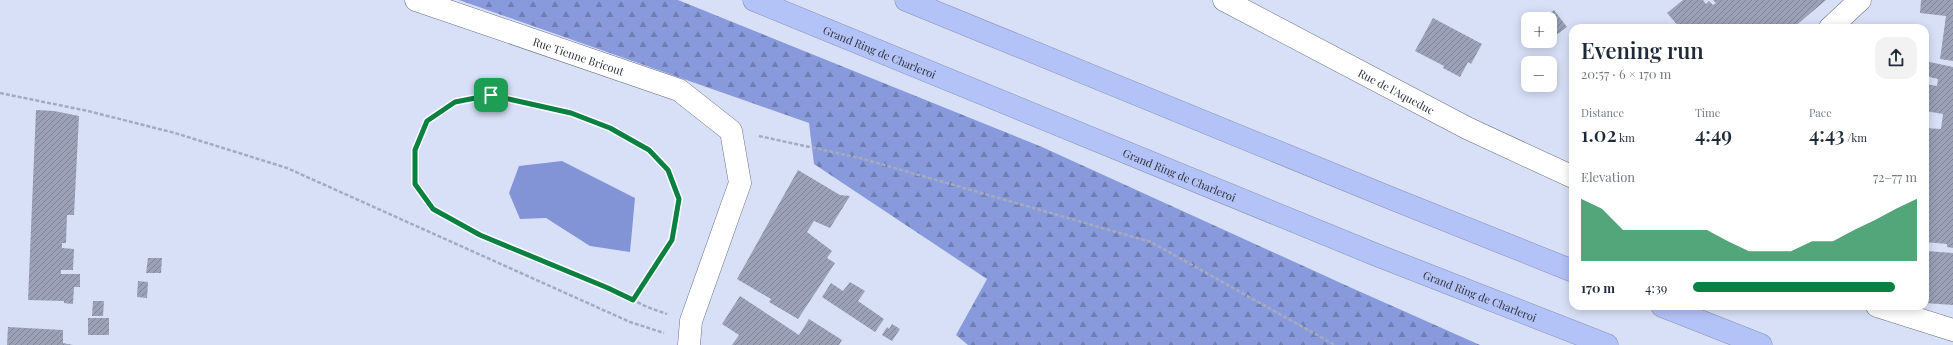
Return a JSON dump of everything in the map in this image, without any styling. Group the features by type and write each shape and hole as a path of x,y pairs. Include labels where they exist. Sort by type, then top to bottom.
{"highway":[{"name":"Grand Ring de Charleroi","path":"754,0 1374,254 1607,345"},
{"path":"906,0 1569,269"},
{"path":"1672,310 1761,345"}],"street":[{"name":"Rue Tienne Bricout","path":"416,0 680,90 731,130"},
{"name":"Rue de l'Aqueduc","path":"1224,0 1467,128 1569,175"},
{"path":"1834,24 1860,0"},
{"path":"690,336 703,285 740,183 731,130"},
{"path":"1890,310 1953,330"}],"path":[{"path":"0,93 110,116 175,133 288,168 630,322 690,336"},
{"path":"633,300 672,240 679,199 668,170 649,150 610,128 571,113 491,95 455,102 427,121 415,150 415,184 433,209 480,235 608,288 633,300 647,307 690,336"},
{"path":"731,130 860,158 1151,242 1336,345"}],"green space":[{"path":"459,0 678,0 1042,147 1480,345 968,345 956,335 987,279 814,164 809,123"}],"shaded area":[{"path":"562,161 635,198 630,252 590,246 546,218 520,219 509,193 519,166"}],"building":[{"path":"1683,0 1703,0 1706,4 1709,1 1713,5 1716,3 1713,0 1826,0 1798,24 1677,24 1667,13"},
{"path":"1921,0 1953,0 1953,61 1940,59 1946,16 1920,13"},
{"path":"1557,14 1567,27 1557,34"},
{"path":"1433,18 1482,44 1471,64 1468,62 1460,77 1443,68 1444,66 1415,51"},
{"path":"1929,62 1953,67 1953,248 1947,247 1947,244 1929,242 1929,128 1941,129 1943,114 1929,112 1929,85 1937,86 1938,79 1929,77"},
{"path":"36,110 54,111 79,116 74,215 67,215 66,243 62,243 62,248 74,249 73,270 61,270 61,274 80,274 80,287 74,287 73,304 64,303 64,301 28,300"},
{"path":"798,170 840,195 850,196 830,228 814,221 807,232 832,251 827,258 835,263 798,319 769,302 771,299 737,279"},
{"path":"1929,251 1953,253 1953,305 1929,303"},
{"path":"148,258 162,258 161,273 146,273"},
{"path":"138,281 148,282 147,298 137,297"},
{"path":"850,282 865,291 858,301 884,319 875,332 822,297 831,283 843,291"},
{"path":"740,296 799,335 809,319 842,340 839,345 732,345 739,335 722,324"},
{"path":"93,301 104,301 103,316 92,316"},
{"path":"88,318 109,318 109,335 88,335"},
{"path":"892,324 900,329 892,341 882,335 887,327 889,329"},
{"path":"8,327 63,330 63,343 73,345 7,345"}],"route":[{"path":"491,95 571,113 610,128 649,150 668,170 679,199 672,240 633,300 608,288 480,235 433,209 415,184 415,150 427,121 455,102 491,95"}]}
